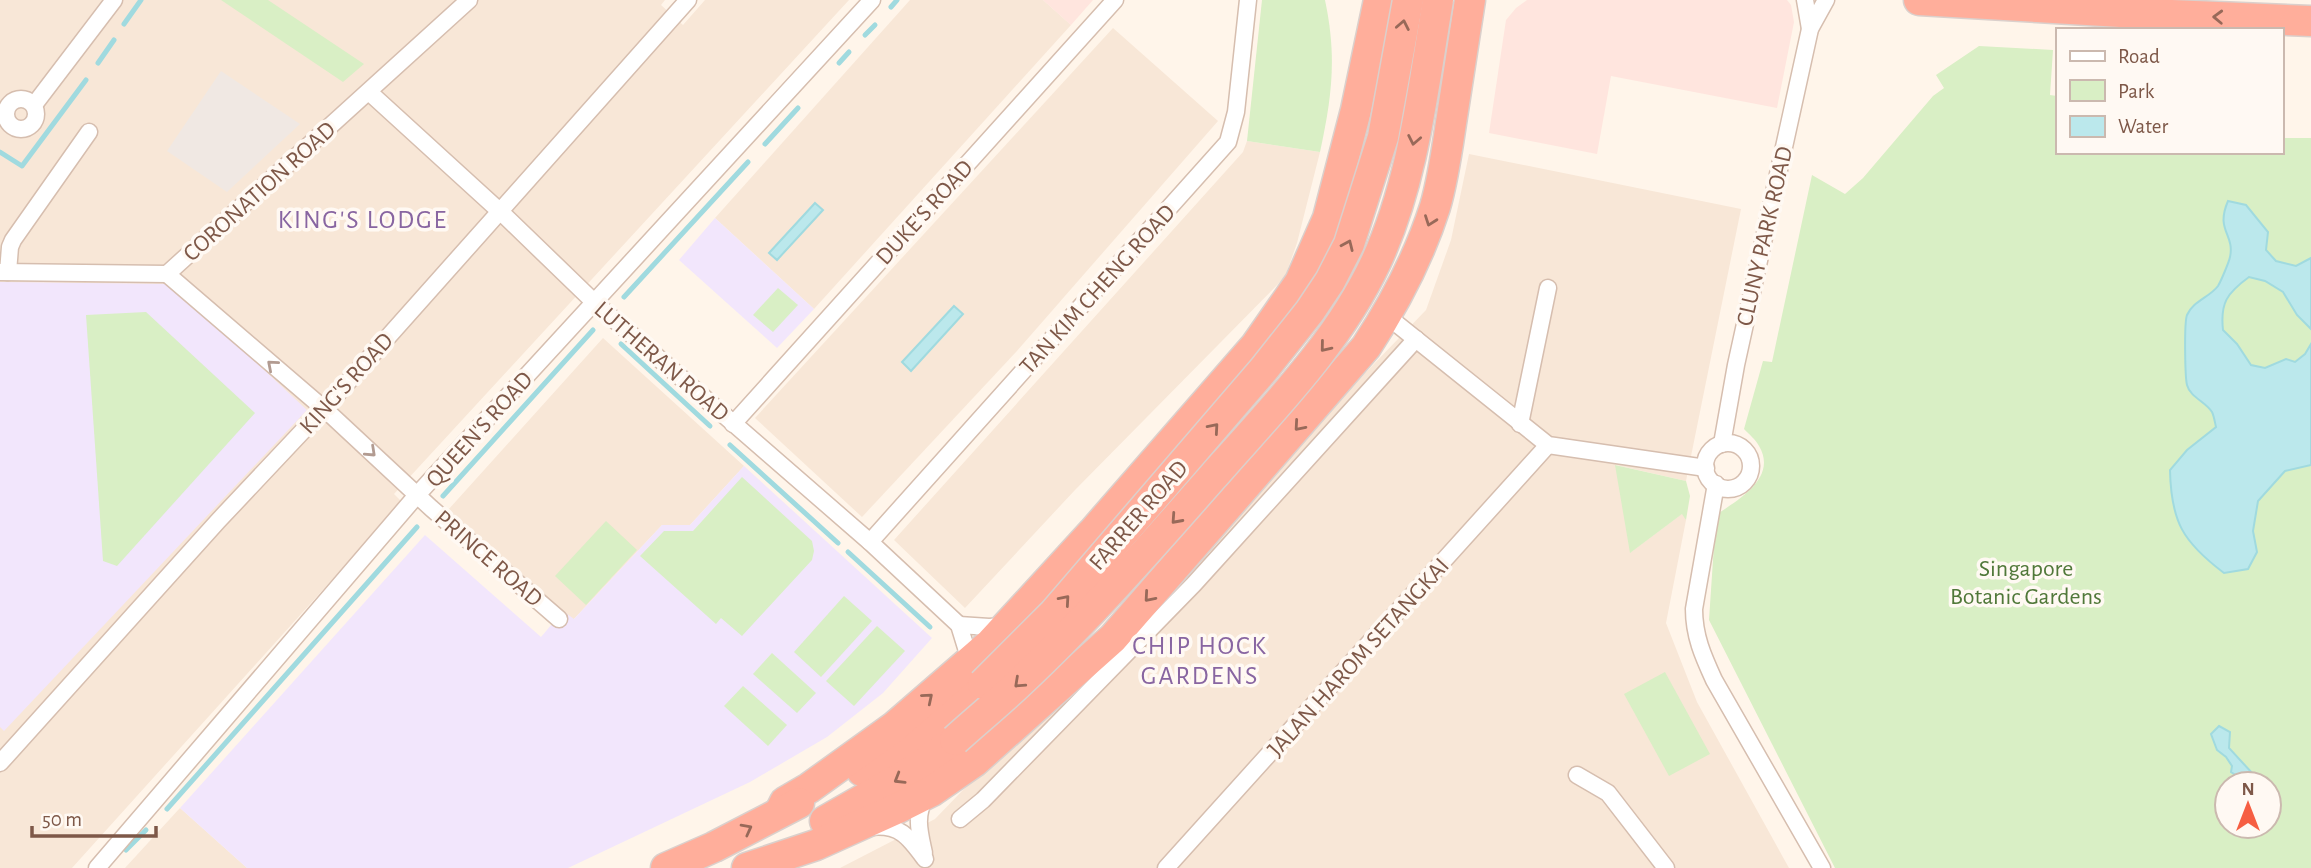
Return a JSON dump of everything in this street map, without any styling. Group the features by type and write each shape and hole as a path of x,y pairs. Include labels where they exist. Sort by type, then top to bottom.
{"highway":[{"path":"1355,0 1369,46"},
{"path":"973,676 1006,625 1093,532 1256,345 1300,282 1328,218 1356,110 1379,0"},
{"name":"FARRER ROAD","path":"666,868 714,847 840,783 919,738 973,676 1054,612 1255,380 1310,311 1330,281 1349,244 1382,137 1408,0"},
{"name":"FARRER ROAD","path":"738,868 918,768 955,740 1018,684 1158,539 1333,337 1378,259 1400,197 1413,147 1438,0"},
{"path":"747,868 816,845 898,808 932,791 974,762 1113,638 1366,347 1387,316 1418,253 1435,205 1463,50 1469,0"},
{"path":"1463,50 1487,0"},
{"path":"1919,0 2311,21"},
{"path":"2269,0 2311,4"},
{"path":"1356,110 1380,86 1411,85 1433,96 1451,122"}],"street":[{"path":"34,105 114,0"},
{"name":"CORONATION ROAD","path":"89,132 13,240 4,272 167,274 470,0"},
{"name":"KING'S ROAD","path":"0,762 218,521 323,410 688,0"},
{"name":"QUEEN'S ROAD","path":"97,868 417,495 872,0"},
{"name":"DUKE'S ROAD","path":"733,424 1115,0"},
{"name":"TAN KIM CHENG ROAD","path":"870,542 1228,142 1236,112 1248,0"},
{"name":"CLUNY PARK ROAD","path":"1805,0 1810,29"},
{"name":"CLUNY PARK ROAD","path":"1722,444 1735,365 1810,29 1826,0"},
{"name":"LUTHERAN ROAD","path":"369,92 594,302 870,542 959,625"},
{"name":"PRINCE ROAD","path":"167,274 559,620"},
{"path":"1520,424 1548,288"},
{"path":"1387,316 1548,445 1706,468"},
{"path":"960,819 983,800 1194,583 1416,339"},
{"path":"1722,444 1735,444 1749,456 1751,472 1746,480 1734,488 1726,489 1707,475 1706,468 1709,453 1722,444"},
{"name":"JALAN HAROM SETANGKAI","path":"1166,868 1548,445"},
{"path":"1716,484 1694,609 1694,626 1699,647 1714,680 1817,867"},
{"path":"973,676 959,625 1006,625"},
{"path":"1577,775 1608,793 1666,868"},
{"path":"927,863 918,818 919,807 932,791"},
{"path":"847,830 888,826 897,829 911,839 927,863"}],"shaded area":[{"path":"0,0 665,0 661,5 683,25 705,0 849,0 394,494 402,502 72,868 0,868"},
{"path":"910,0 1043,0 1071,25 814,309 715,218"},
{"path":"1043,0 1093,0 1071,25"},
{"path":"1527,0 1787,0 1791,5 1794,22 1777,108 1611,76 1597,154 1489,133 1506,20"},
{"path":"1113,28 1218,121 1016,352 862,517 755,418"},
{"path":"221,71 300,124 227,192 167,151"},
{"path":"1247,141 1320,152 1297,243 1285,277 1075,490 965,608 894,540 1243,152"},
{"path":"1469,154 1741,209 1686,481 1616,465 1631,552 1683,513 1686,520 1666,623 1697,702 1789,868 840,868 935,819 1426,310 1451,240"},
{"path":"715,218 814,309 777,348 679,260"},
{"path":"0,282 172,284 307,410 4,731 0,727"},
{"path":"603,338 744,466 690,525 662,525 573,620 448,510"},
{"path":"744,466 932,638 883,693 827,737 750,782 568,868 247,868 180,808 425,535 541,637 563,611 574,619 662,525 690,525"},
{"path":"180,808 247,868 125,868"}],"green space":[{"path":"221,0 268,0 364,64 343,82"},
{"path":"1262,0 1325,0 1331,40 1332,76 1320,152 1247,141"},
{"name":"Singapore Botanic Gardens","path":"1979,46 2053,50 2050,95 2056,96 2056,154 2283,154 2283,138 2311,138 2311,868 1835,868 1709,620 1716,515 1753,487 1763,468 1764,458 1759,446 1744,429 1763,361 1772,362 1812,175 1845,194 1863,178 1933,96 1944,88 1936,75"},
{"path":"778,288 798,305 773,332 753,315"},
{"path":"146,312 255,413 117,566 103,561 86,315"},
{"path":"1615,465 1686,481 1690,496 1686,520 1682,514 1630,553"},
{"path":"742,477 812,541 814,551 812,560 742,636 721,618 716,624 640,556 664,531 693,531"},
{"path":"606,521 637,550 586,605 555,576"},
{"path":"844,596 872,621 821,677 794,652"},
{"path":"877,626 905,651 854,706 826,681"},
{"path":"772,653 816,693 797,713 753,674"},
{"path":"1665,672 1710,754 1669,776 1624,694"},
{"path":"743,686 787,725 768,746 724,706"}],"water":[{"path":"2228,201 2246,205 2268,232 2266,250 2276,261 2296,266 2311,258 2311,329 2297,315 2283,292 2265,281 2249,277 2230,294 2224,306 2222,321 2223,330 2237,344 2251,365 2265,368 2286,359 2295,362 2305,354 2311,344 2311,465 2285,471 2258,501 2253,531 2257,552 2248,569 2224,573 2198,551 2182,529 2173,504 2170,470 2187,450 2216,427 2212,412 2191,393 2187,385 2185,328 2190,310 2218,286 2229,259 2231,249 2224,226"},
{"path":"815,203 823,210 777,260 769,253"},
{"path":"954,306 963,314 911,371 902,362"},
{"path":"2219,726 2230,732 2229,748 2249,770 2231,770 2232,766 2226,757 2217,750 2211,734"}],"waterway":[{"path":"124,24 141,0"},
{"path":"891,7 897,0"},
{"path":"865,35 875,25"},
{"path":"98,63 114,40"},
{"path":"839,63 849,52"},
{"path":"0,152 22,166 86,80"},
{"path":"765,144 798,108"},
{"path":"624,297 748,162"},
{"path":"443,496 593,330"},
{"path":"621,344 710,426"},
{"path":"730,445 838,543"},
{"path":"167,809 417,527"},
{"path":"848,552 930,627"},
{"path":"126,850 146,830"}],"district":[{"name":"KING'S LODGE","path":"363,219"},
{"name":"CHIP HOCK GARDENS","path":"1200,660"}]}
